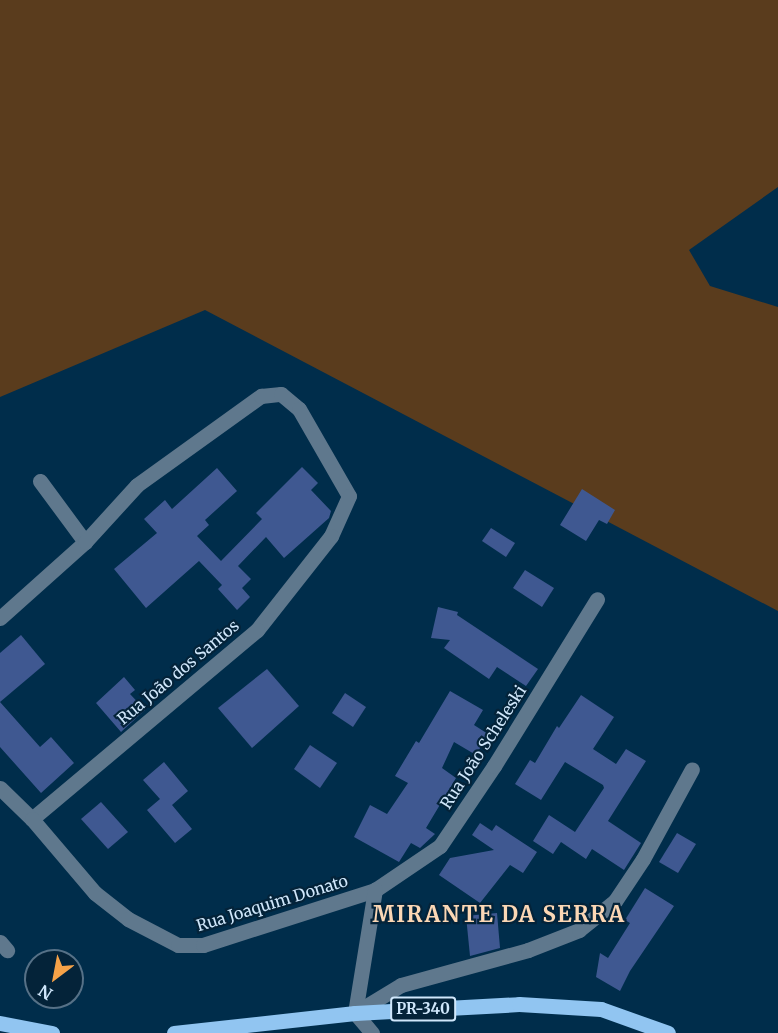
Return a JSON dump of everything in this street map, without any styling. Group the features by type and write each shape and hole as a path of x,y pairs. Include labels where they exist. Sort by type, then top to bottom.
{"main road":[{"name":"PR-340","path":"174,1033 355,1013 519,1004 600,1009 668,1033"},
{"path":"0,1023 52,1033"}],"street":[{"name":"Rua João dos Santos","path":"32,819 256,630 331,536 349,496 299,409 281,394 261,396 137,485 85,542"},
{"path":"0,618 85,542 40,481"},
{"name":"Rua João Scheleski","path":"375,890 440,846 494,766 597,599"},
{"path":"355,1013 401,985 528,950 579,930 615,901 643,859 692,769"},
{"path":"0,788 32,819"},
{"name":"Rua Joaquim Donato","path":"32,819 95,893 128,919 178,945 204,945 375,890"},
{"path":"372,1033 355,1013 375,890"}],"shaded area":[{"path":"0,0 778,0 778,187 689,250 710,286 778,307 778,611 205,310 0,397"}],"building":[{"path":"302,467 318,483 311,490 331,511 329,518 284,558 266,537 238,566 251,579 242,588 250,597 237,610 218,589 222,585 199,561 146,608 114,569 157,533 144,519 165,500 172,509 217,468 237,491 205,520 209,525 197,536 221,561 262,519 256,513"},
{"path":"582,489 615,510 607,524 599,520 586,541 560,525"},
{"path":"491,528 515,543 506,557 482,541"},
{"path":"525,570 554,588 542,607 513,588"},
{"path":"438,607 458,612 457,615 538,669 526,686 497,667 489,679 444,648 450,640 431,638"},
{"path":"21,635 45,664 0,702 0,653"},
{"path":"267,669 299,706 252,748 218,708"},
{"path":"124,677 135,690 130,694 145,710 121,732 96,703"},
{"path":"450,691 483,710 474,725 488,734 476,755 454,742 442,768 456,778 426,828 435,834 420,848 411,843 399,862 354,837 370,805 387,814 408,783 395,776 416,741 419,743"},
{"path":"345,693 366,707 353,727 332,713"},
{"path":"581,695 614,717 593,749 616,764 626,749 646,761 608,821 641,843 624,870 592,849 586,859 561,842 553,854 533,841 549,815 575,832 604,788 603,785 565,762 541,800 515,784 530,760 535,763 557,726 559,728"},
{"path":"0,702 40,747 51,737 74,763 41,793 0,747"},
{"path":"310,745 337,763 320,788 294,769"},
{"path":"164,762 188,791 172,805 192,829 175,843 147,810 160,799 143,780"},
{"path":"101,802 128,832 108,849 81,819"},
{"path":"480,823 492,831 496,825 537,852 523,873 510,865 480,903 439,875 450,858 494,850 472,835"},
{"path":"677,833 696,844 678,873 659,862"},
{"path":"645,888 674,906 630,971 620,991 596,977 600,953 608,958 630,923 625,920"},
{"path":"497,913 500,948 470,956 466,916"}],"district":[{"name":"MIRANTE DA SERRA","path":"499,915"}]}
